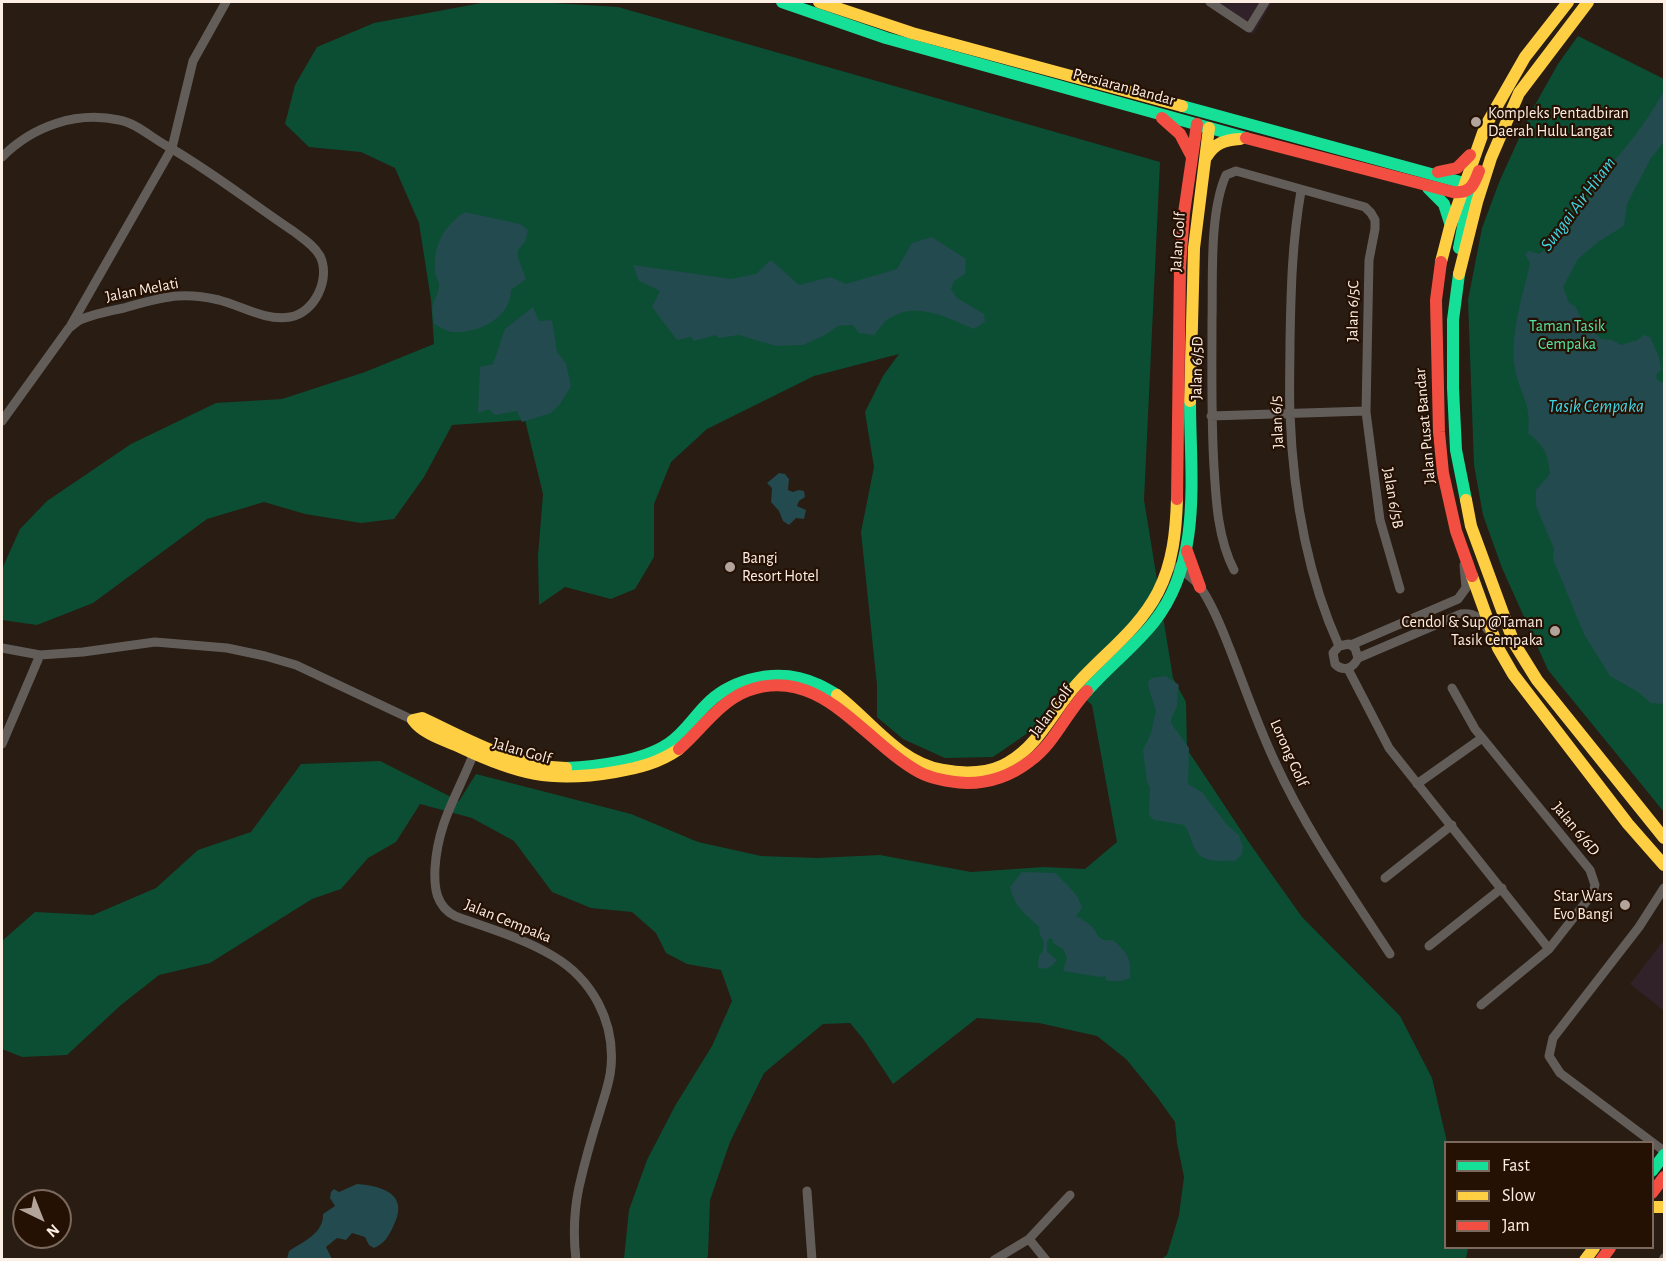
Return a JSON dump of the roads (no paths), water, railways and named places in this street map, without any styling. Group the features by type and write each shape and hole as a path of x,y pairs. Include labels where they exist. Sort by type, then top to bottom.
{"main road":[{"name":"Persiaran Bandar","path":"782,2 886,38 1155,113 1204,124 1250,139 1425,185 1465,189"},
{"name":"Persiaran Bandar","path":"819,2 912,33 1421,172 1465,189"},
{"name":"Jalan Pusat Bandar","path":"1568,2 1525,57 1485,127 1450,227 1441,260 1436,300 1436,352 1443,473 1456,531 1498,648 1529,698 1628,824 1665,865"},
{"path":"1525,57 1529,59 1535,57 1569,14 1586,5"},
{"name":"Jalan Pusat Bandar","path":"1586,5 1558,38 1519,93 1485,174 1458,279 1453,320 1456,450 1471,526 1514,643 1537,680 1665,838"},
{"path":"1126,90 1152,104 1204,124 1213,121 1261,134 1294,136"},
{"path":"1458,279 1461,230 1468,201 1465,189 1475,181 1491,138 1519,93"},
{"path":"1155,113 1174,126 1198,160 1212,147 1225,140 1250,139"},
{"name":"Jalan Golf","path":"544,771 560,778 584,778 657,762 686,743 726,702 748,691 776,685 803,689 831,702 898,759 934,780 980,783 1014,771 1043,750 1081,697 1155,621 1174,592 1183,570 1190,507 1184,210 1198,160 1204,124"},
{"path":"1421,172 1445,172 1460,168 1478,143"},
{"path":"1425,185 1444,204 1450,227"},
{"name":"Jalan Golf","path":"413,720 419,728 476,749 516,770 544,771 576,768 652,753 676,738 710,702 724,691 749,680 777,675 794,676 815,682 835,692 908,755 925,765 944,771 981,771 996,768 1023,754 1037,740 1075,685 1127,634 1149,608 1170,565 1177,519 1186,267"},
{"path":"1187,550 1202,589"},
{"path":"1174,592 1185,586 1202,589"},
{"path":"1654,1170 1665,1153"},
{"path":"1654,1191 1665,1177"}],"street":[{"path":"69,328 172,148 193,61 226,2"},
{"path":"1210,2 1249,28 1265,2"},
{"path":"2,157 27,137 51,124 72,118 120,120 172,148"},
{"name":"Jalan Melati","path":"2,421 69,328 80,320 101,313 178,296 218,300 278,318 301,314 312,305 319,292 324,266 319,254 310,244 172,148"},
{"name":"Jalan 6/5D","path":"1234,570 1226,554 1219,519 1211,416 1213,244 1221,187 1226,175 1236,171 1301,190"},
{"name":"Jalan 6/5C","path":"1301,190 1365,207 1375,220 1369,260 1366,411"},
{"name":"Jalan 6/5","path":"1301,190 1292,256 1290,414 1301,525 1307,554 1324,610 1339,646"},
{"path":"1211,416 1366,411"},
{"name":"Jalan 6/5B","path":"1366,411 1380,520 1400,589"},
{"path":"1351,645 1355,648 1358,658 1356,664 1348,669 1338,667 1333,660 1333,653 1339,646 1351,645 1458,599 1463,594 1466,581 1456,531"},
{"name":"Lorong Golf","path":"1170,565 1183,570 1202,589 1221,627 1286,785 1325,854 1390,954"},
{"path":"1358,658 1468,613 1481,619 1498,648"},
{"name":"Jalan Golf","path":"2,648 40,655 83,652 155,642 227,648 296,665 413,720"},
{"path":"2,744 40,655"},
{"path":"1348,669 1389,748 1550,949"},
{"name":"Jalan 6/6D","path":"1452,688 1482,738 1590,870 1595,885 1593,893 1550,949 1481,1005"},
{"path":"1417,784 1482,738"},
{"name":"Jalan Cempaka","path":"476,749 444,819 438,840 434,877 438,900 447,912 552,955 567,966 582,979 595,996 611,1038 611,1069 579,1188 574,1216 576,1260"},
{"path":"1385,878 1452,825"},
{"name":"Jalan Pusat Bandar","path":"1654,855 1665,872"},
{"path":"1430,946 1502,888"},
{"path":"1649,1141 1560,1073 1549,1056 1554,1038 1659,900 1665,888"},
{"path":"807,1191 812,1260"},
{"path":"994,1260 1029,1239 1070,1195"},
{"path":"1029,1239 1046,1260"}],"water":[{"name":"Tasik Cempaka","path":"1664,91 1664,142 1651,158 1627,204 1624,226 1598,242 1578,259 1563,287 1569,303 1575,306 1582,319 1601,339 1612,340 1621,345 1638,340 1643,335 1650,337 1659,357 1661,370 1656,375 1657,379 1664,384 1664,704 1651,703 1638,692 1610,676 1584,634 1553,559 1554,549 1536,506 1536,490 1550,474 1544,450 1528,433 1527,407 1515,369 1514,343 1530,263 1525,254 1529,251 1539,254 1569,227 1604,173 1641,127"},
{"path":"465,212 520,224 528,230 525,242 518,250 518,258 526,279 511,290 510,300 505,309 491,322 472,330 452,332 434,324 432,307 439,284 435,273 435,262 441,237 451,223"},
{"path":"932,237 966,259 965,274 954,281 951,289 957,298 984,314 985,322 974,329 942,316 908,311 884,322 874,335 859,333 853,325 838,326 803,345 776,346 739,335 719,338 716,335 694,341 691,337 677,340 652,307 660,291 639,281 633,265 731,279 756,274 771,260 799,285 830,277 846,284 897,269 912,243"},
{"path":"533,307 539,321 552,320 557,352 566,363 571,386 560,404 551,413 522,422 517,411 495,415 489,409 478,413 480,367 493,364 505,329"},
{"path":"779,473 785,474 789,479 788,490 804,491 805,497 799,501 797,506 806,510 804,519 796,518 789,525 783,521 779,511 771,502 772,488 767,483"},
{"path":"1166,676 1179,685 1177,705 1171,723 1189,748 1188,784 1202,792 1227,825 1239,835 1243,848 1242,854 1235,861 1214,861 1200,856 1184,825 1154,820 1149,815 1150,787 1147,782 1143,750 1151,733 1156,711 1148,682 1152,678"},
{"path":"1022,872 1056,873 1075,893 1080,902 1082,908 1076,916 1093,928 1101,939 1113,940 1125,952 1130,965 1130,978 1112,981 1106,980 1105,976 1063,971 1067,958 1063,949 1053,943 1050,938 1047,941 1047,952 1057,960 1049,967 1038,968 1044,942 1039,927 1018,905 1010,887"},
{"path":"357,1184 385,1190 396,1200 397,1216 384,1242 374,1248 369,1245 365,1237 352,1233 346,1240 337,1238 326,1247 332,1259 287,1259 289,1251 316,1232 320,1227 323,1214 335,1206 330,1198 331,1192 334,1189 339,1192"}],"place":[{"name":"Kompleks Pentadbiran Daerah Hulu Langat","path":"1476,122"},
{"name":"Bangi Resort Hotel","path":"730,567"},
{"name":"Cendol & Sup @Taman Tasik Cempaka","path":"1555,631"},
{"name":"Star Wars Evo Bangi","path":"1625,905"}],"water label":[{"name":"Sungai Air Hitam","path":"1578,204"}],"park label":[{"name":"Taman Tasik Cempaka","path":"1567,335"}]}
